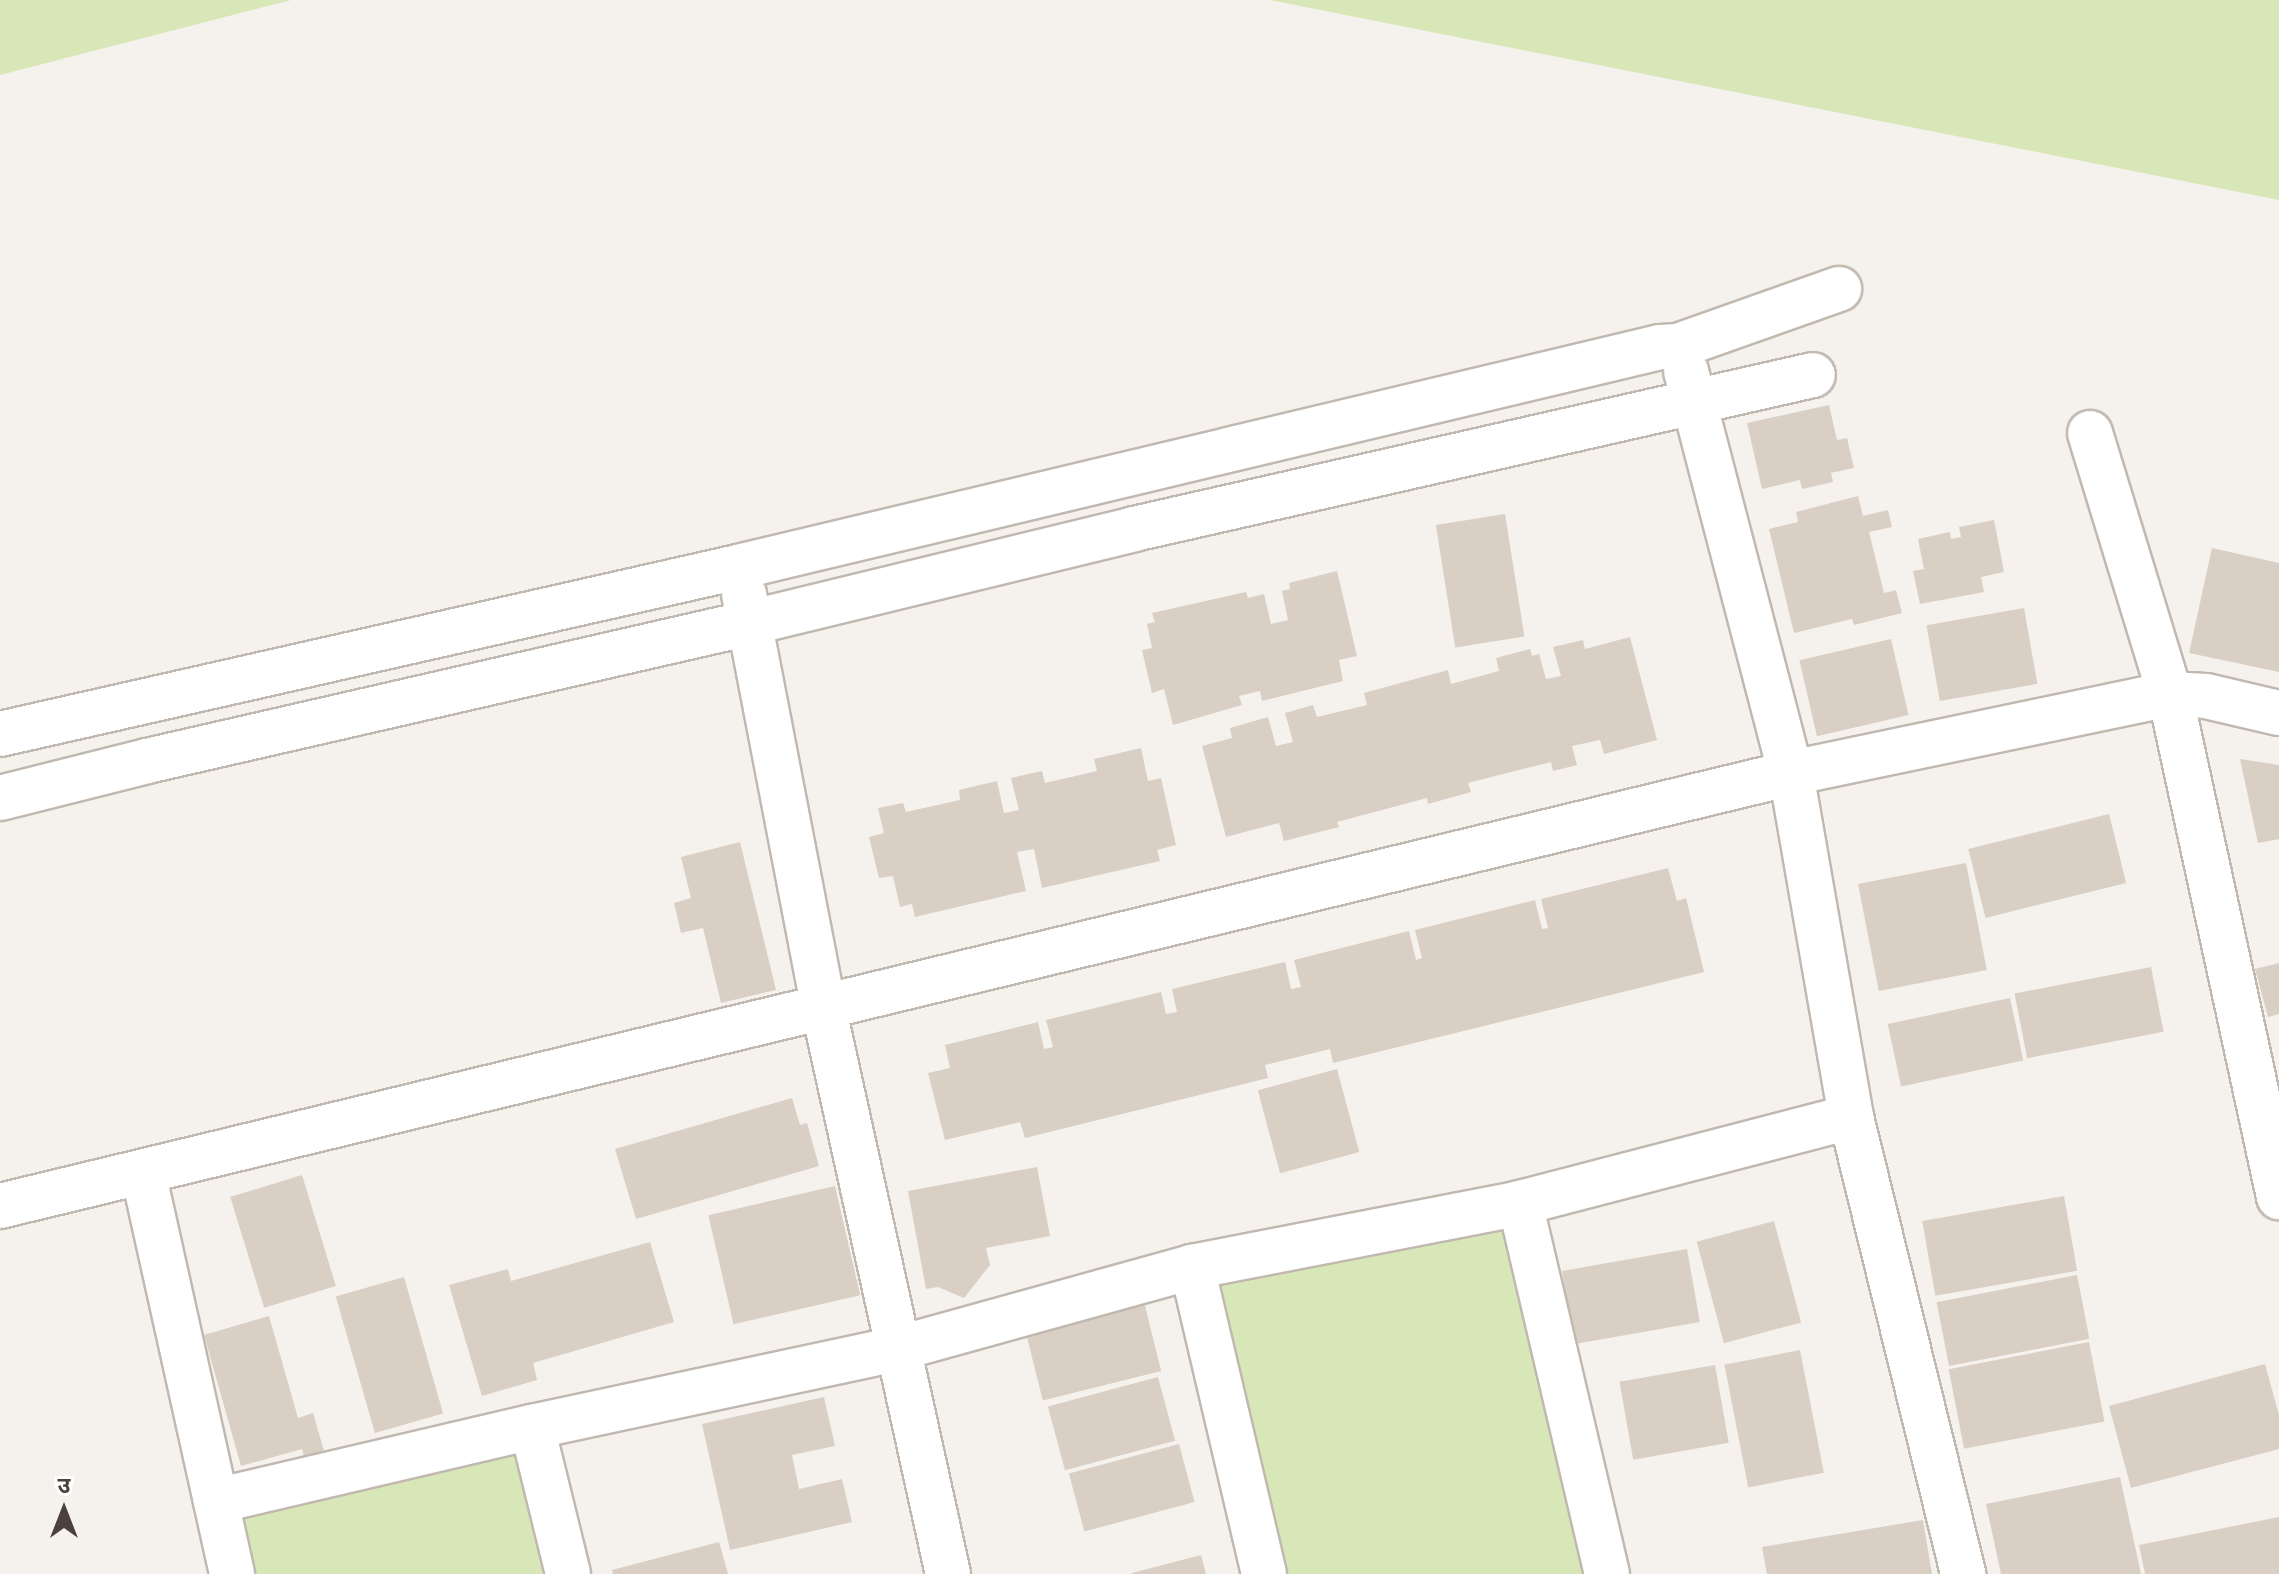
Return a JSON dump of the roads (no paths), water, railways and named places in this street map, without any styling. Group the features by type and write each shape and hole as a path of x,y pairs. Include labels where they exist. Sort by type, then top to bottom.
{"street":[{"path":"0,734 738,567 1660,347 1678,346 1839,289"},
{"path":"1678,346 1791,773 1851,1117 1963,1574"},
{"path":"0,798 163,757 749,623 1134,529 1813,375"},
{"path":"2090,433 2170,694 2279,1197"},
{"path":"738,567 823,1006 896,1349 948,1574"},
{"path":"0,1206 1791,773 2170,694 2206,696 2279,713"},
{"path":"216,1501 532,1427 896,1349 1192,1267 1520,1203 1851,1117"},
{"path":"143,1172 232,1574"},
{"path":"1520,1203 1607,1574"},
{"path":"1192,1267 1264,1574"},
{"path":"532,1427 568,1574"}]}
